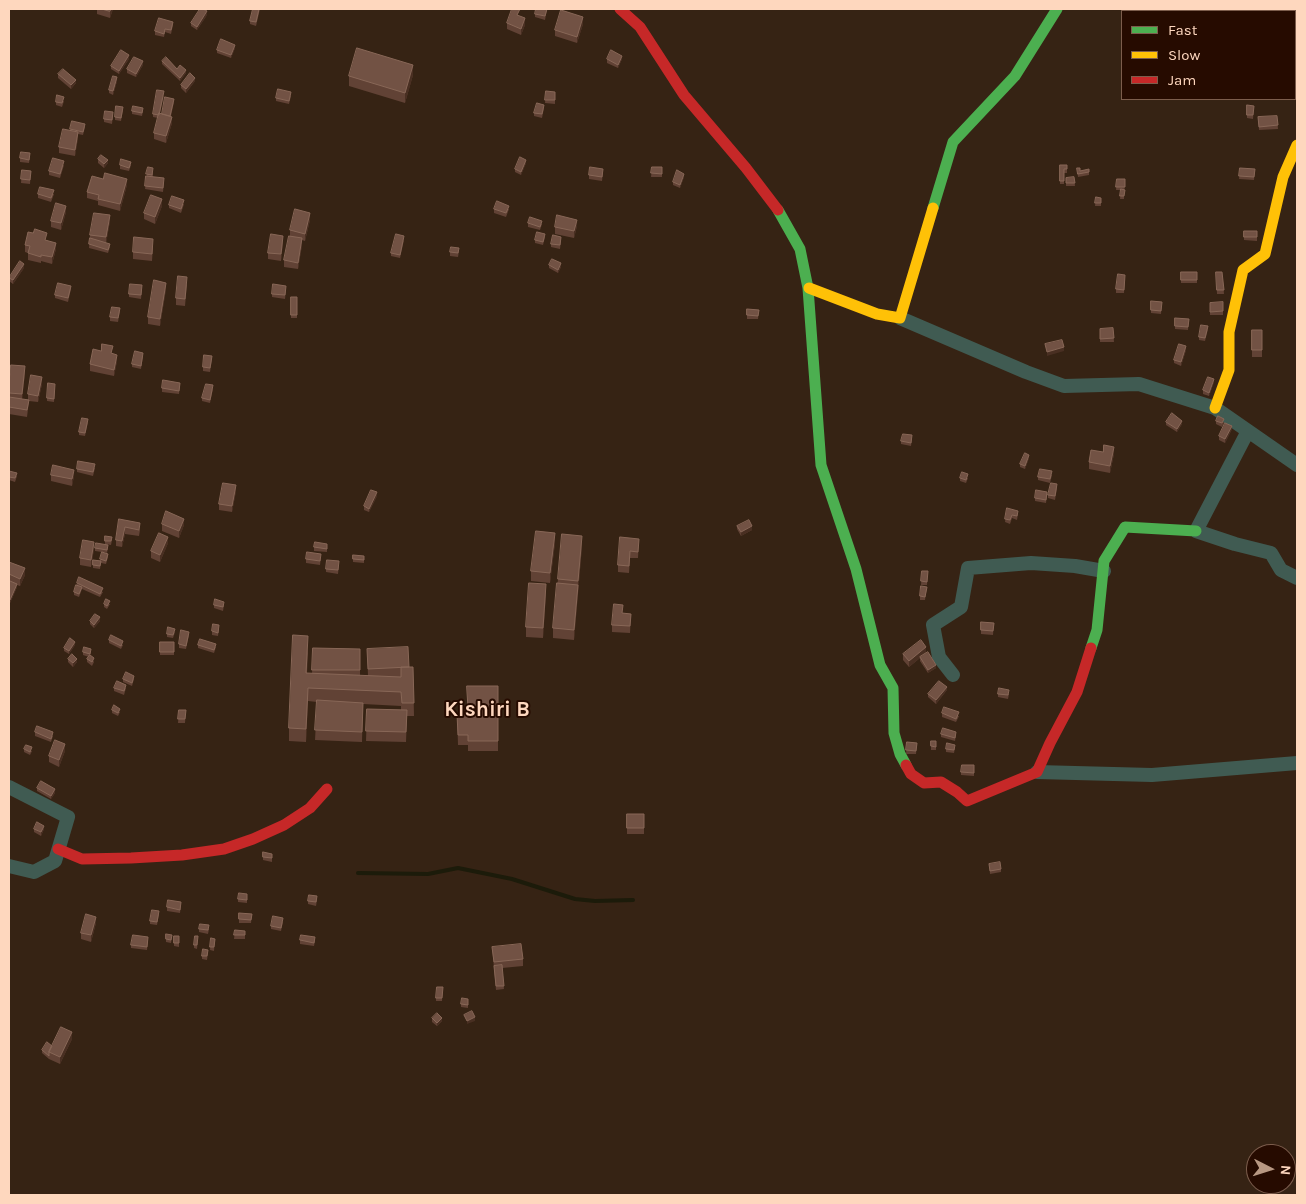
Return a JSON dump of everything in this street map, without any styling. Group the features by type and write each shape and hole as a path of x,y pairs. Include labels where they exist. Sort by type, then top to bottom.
{"street":[{"path":"620,9 640,27 684,95 746,168 776,208 800,249 808,288 821,465 856,569 880,665 893,688 894,733 900,754 911,774 924,783 941,782 967,801 1037,772 1152,775 1297,763"},
{"path":"900,318 953,142 1015,76 1057,9"},
{"path":"1214,408 1229,370 1229,332 1244,270 1265,254 1283,177 1297,145"},
{"path":"808,288 877,314 900,318 1026,372 1064,386 1138,384 1214,408 1297,465"},
{"path":"1196,531 1248,431"},
{"path":"1037,772 1050,742 1077,692 1096,630 1104,561 1125,527 1196,531 1271,553 1280,570 1297,578"},
{"path":"953,675 939,657 933,625 961,607 968,568 1031,562 1104,571"},
{"path":"9,787 68,817 55,862 34,872 9,866"},
{"path":"58,849 82,859 182,855 224,849 284,825 310,808 327,788"}],"building":[{"path":"200,9 207,11 197,27 191,23"},
{"path":"253,9 259,9 256,22 250,21"},
{"path":"512,9 520,9 517,15 525,18 521,29 507,23"},
{"path":"536,9 547,9 545,16 535,14"},
{"path":"561,10 583,17 577,37 555,30"},
{"path":"159,18 173,22 171,30 165,29 164,34 155,31"},
{"path":"221,39 235,45 231,55 217,50"},
{"path":"357,48 413,65 405,93 349,76"},
{"path":"121,50 129,55 119,71 111,66"},
{"path":"611,50 622,56 618,65 607,59"},
{"path":"134,57 143,61 136,74 127,69"},
{"path":"166,57 177,69 180,65 186,70 180,78 162,61"},
{"path":"63,69 76,80 71,85 58,74"},
{"path":"190,73 195,78 186,89 181,85"},
{"path":"113,76 117,77 113,91 109,90"},
{"path":"278,89 291,92 289,101 276,98"},
{"path":"157,90 164,91 159,115 153,114"},
{"path":"546,91 555,92 555,100 545,100"},
{"path":"57,95 64,97 62,103 56,102"},
{"path":"165,97 174,99 170,116 162,114"},
{"path":"537,103 544,105 542,114 534,113"},
{"path":"1247,105 1254,106 1253,115 1247,115"},
{"path":"116,106 123,107 121,118 115,117"},
{"path":"133,106 143,108 142,113 132,111"},
{"path":"105,111 113,112 112,120 104,119"},
{"path":"159,113 172,117 166,136 154,133"},
{"path":"1277,116 1278,125 1259,127 1258,117"},
{"path":"72,121 85,124 83,132 70,129"},
{"path":"63,129 78,132 75,150 59,147"},
{"path":"21,152 30,153 29,160 20,158"},
{"path":"101,155 108,160 104,164 98,159"},
{"path":"520,157 526,160 521,172 515,169"},
{"path":"53,158 64,161 60,174 49,171"},
{"path":"121,159 131,162 129,168 120,165"},
{"path":"1060,165 1067,165 1067,169 1064,169 1064,181 1060,181"},
{"path":"148,167 153,168 152,175 146,174"},
{"path":"590,167 603,169 602,177 589,175"},
{"path":"652,167 662,167 662,174 651,173"},
{"path":"1077,168 1080,168 1080,171 1089,169 1089,172 1078,174"},
{"path":"1240,168 1255,169 1254,177 1239,176"},
{"path":"22,170 31,171 30,180 21,179"},
{"path":"677,170 684,174 680,185 673,182"},
{"path":"105,173 127,179 120,204 98,199 99,195 87,192 92,176 103,179"},
{"path":"146,176 164,178 163,188 145,186"},
{"path":"1074,177 1075,183 1066,183 1066,178"},
{"path":"1117,179 1125,179 1125,187 1116,187"},
{"path":"40,187 54,190 51,198 38,194"},
{"path":"1121,189 1125,190 1124,196 1120,196"},
{"path":"151,195 162,199 155,217 144,213"},
{"path":"172,196 184,200 181,209 169,205"},
{"path":"1096,197 1101,198 1101,203 1095,203"},
{"path":"497,201 509,206 506,213 494,209"},
{"path":"56,203 66,206 61,223 51,221"},
{"path":"295,209 310,213 305,234 290,230"},
{"path":"94,213 110,215 106,237 90,235"},
{"path":"557,215 577,220 574,231 555,227"},
{"path":"530,217 542,221 540,227 528,223"},
{"path":"35,229 47,233 45,240 56,243 52,257 41,255 41,257 28,253 30,246 25,245 28,232 33,233"},
{"path":"1244,231 1257,231 1257,237 1244,237"},
{"path":"537,232 545,234 543,242 535,240"},
{"path":"271,234 283,236 281,254 268,253"},
{"path":"396,234 404,236 400,255 391,253"},
{"path":"553,235 561,237 560,245 551,244"},
{"path":"289,236 302,238 298,263 284,260"},
{"path":"134,237 153,239 152,254 133,252"},
{"path":"90,238 110,244 108,250 89,244"},
{"path":"451,247 459,248 458,253 450,252"},
{"path":"552,259 561,263 558,270 549,265"},
{"path":"20,261 24,264 13,280 9,278"},
{"path":"1181,272 1197,272 1197,280 1181,280"},
{"path":"1216,272 1222,272 1224,290 1217,290"},
{"path":"1118,274 1125,275 1124,290 1116,289"},
{"path":"178,276 187,277 185,299 176,298"},
{"path":"154,280 166,283 160,319 148,317"},
{"path":"58,283 71,286 68,298 55,295"},
{"path":"130,284 142,285 141,295 129,294"},
{"path":"273,284 286,286 285,295 272,294"},
{"path":"291,297 297,297 297,315 291,315"},
{"path":"1151,301 1162,302 1161,311 1151,310"},
{"path":"1223,302 1223,311 1210,312 1210,303"},
{"path":"112,307 120,308 118,318 110,317"},
{"path":"747,309 759,310 758,316 747,315"},
{"path":"1175,318 1189,319 1188,327 1175,326"},
{"path":"1201,325 1208,326 1205,338 1199,337"},
{"path":"1113,328 1114,338 1100,339 1100,329"},
{"path":"1252,330 1262,330 1262,350 1252,350"},
{"path":"1062,340 1064,347 1047,352 1045,344"},
{"path":"102,344 113,346 111,353 117,355 114,370 90,364 93,349 101,351"},
{"path":"1179,344 1186,346 1181,362 1174,360"},
{"path":"135,351 143,353 141,366 132,364"},
{"path":"204,355 212,356 210,368 203,367"},
{"path":"11,365 25,366 22,394 9,393"},
{"path":"31,375 42,377 38,396 28,394"},
{"path":"1208,377 1214,379 1209,393 1203,390"},
{"path":"163,380 180,383 179,391 162,388"},
{"path":"48,383 55,384 54,399 47,398"},
{"path":"206,384 213,385 210,400 202,398"},
{"path":"9,397 29,400 27,410 9,407"},
{"path":"1172,413 1182,421 1177,429 1166,422"},
{"path":"1218,416 1224,419 1222,423 1216,421"},
{"path":"82,418 88,419 85,433 79,432"},
{"path":"1225,423 1232,426 1225,439 1219,436"},
{"path":"903,434 912,435 911,443 901,441"},
{"path":"1104,445 1114,447 1110,466 1089,462 1091,450 1103,452"},
{"path":"1025,453 1029,455 1025,466 1020,464"},
{"path":"78,461 95,464 93,472 77,469"},
{"path":"53,465 74,470 72,479 51,475"},
{"path":"1040,469 1052,471 1050,479 1038,477"},
{"path":"9,471 17,473 15,478 9,477"},
{"path":"962,472 968,474 966,480 960,478"},
{"path":"223,483 236,485 232,506 219,504"},
{"path":"1051,483 1057,484 1055,496 1048,495"},
{"path":"371,490 377,492 369,509 364,506"},
{"path":"1036,490 1047,492 1046,500 1035,498"},
{"path":"1007,508 1018,511 1017,516 1012,515 1010,520 1005,519"},
{"path":"166,511 184,519 179,531 162,524"},
{"path":"119,519 140,523 139,530 125,527 122,541 116,540"},
{"path":"749,520 752,526 741,532 737,526"},
{"path":"536,531 555,533 550,573 531,571"},
{"path":"159,533 168,537 160,555 151,551"},
{"path":"562,534 582,536 578,581 558,579"},
{"path":"105,536 112,537 111,541 105,541"},
{"path":"620,537 639,539 638,552 630,551 629,566 618,565"},
{"path":"83,540 94,542 91,560 80,558"},
{"path":"315,542 327,544 327,549 314,547"},
{"path":"96,543 108,545 107,550 95,548"},
{"path":"102,552 108,554 106,561 100,559"},
{"path":"307,552 321,554 320,561 306,559"},
{"path":"353,555 364,556 364,560 353,559"},
{"path":"93,560 101,561 100,566 93,565"},
{"path":"327,560 339,561 338,570 326,569"},
{"path":"9,562 25,568 20,579 9,574"},
{"path":"922,571 928,571 927,582 921,581"},
{"path":"79,577 103,588 100,594 77,583"},
{"path":"10,581 17,584 10,600 9,583"},
{"path":"529,583 546,584 543,628 526,627"},
{"path":"557,583 578,585 574,630 553,628"},
{"path":"76,585 82,587 79,594 74,592"},
{"path":"921,586 927,587 925,597 920,596"},
{"path":"106,599 110,601 107,606 104,604"},
{"path":"215,599 224,602 223,607 214,605"},
{"path":"614,604 623,605 622,613 631,614 630,626 612,625"},
{"path":"95,614 100,617 94,625 90,621"},
{"path":"981,622 994,623 993,631 981,630"},
{"path":"213,624 219,625 218,633 212,631"},
{"path":"168,627 175,629 173,635 167,634"},
{"path":"181,630 189,632 186,646 179,644"},
{"path":"111,635 123,641 121,646 109,640"},
{"path":"293,635 308,636 306,673 401,677 401,667 413,667 414,703 402,703 401,692 308,688 306,729 289,728"},
{"path":"70,638 75,642 69,651 64,648"},
{"path":"200,639 216,644 214,650 198,645"},
{"path":"921,640 926,647 909,661 903,654"},
{"path":"160,642 174,642 174,652 160,652"},
{"path":"84,647 91,649 90,654 83,652"},
{"path":"408,647 409,667 368,669 367,649"},
{"path":"313,648 360,649 360,670 312,670"},
{"path":"928,652 936,665 928,670 920,657"},
{"path":"72,654 77,659 73,663 68,659"},
{"path":"90,655 94,658 92,662 87,659"},
{"path":"126,672 134,676 132,683 123,679"},
{"path":"117,681 126,685 124,691 114,688"},
{"path":"939,681 947,687 936,700 928,694"},
{"path":"467,686 498,686 498,741 468,741 468,735 458,735 457,714 468,714"},
{"path":"999,688 1009,690 1008,695 998,694"},
{"path":"317,700 363,703 362,732 315,730"},
{"path":"114,705 120,709 118,713 112,710"},
{"path":"944,707 959,712 956,719 942,713"},
{"path":"367,709 407,710 406,732 366,731"},
{"path":"179,710 186,710 185,719 178,719"},
{"path":"37,726 53,732 51,739 35,732"},
{"path":"943,728 956,732 955,738 941,734"},
{"path":"55,740 65,744 59,760 49,756"},
{"path":"931,741 936,741 936,747 931,746"},
{"path":"907,742 917,743 916,751 906,750"},
{"path":"947,743 955,745 954,750 946,749"},
{"path":"26,745 32,747 30,752 24,749"},
{"path":"962,765 974,765 974,773 961,772"},
{"path":"41,781 55,789 51,796 37,788"},
{"path":"627,814 644,814 644,828 627,828"},
{"path":"37,822 44,826 41,832 34,829"},
{"path":"263,852 272,854 272,858 263,857"},
{"path":"1000,862 1001,869 990,871 989,864"},
{"path":"239,893 247,894 247,900 238,899"},
{"path":"309,895 317,896 316,902 308,901"},
{"path":"168,900 181,902 180,910 167,907"},
{"path":"152,910 159,911 157,922 150,921"},
{"path":"239,913 252,914 251,920 239,919"},
{"path":"86,914 96,917 91,935 81,933"},
{"path":"273,916 283,918 281,928 271,926"},
{"path":"200,924 209,925 208,930 199,929"},
{"path":"235,930 245,931 245,935 234,935"},
{"path":"166,934 172,935 171,940 166,939"},
{"path":"133,935 148,937 147,947 131,945"},
{"path":"301,935 315,937 314,943 300,940"},
{"path":"174,936 179,936 179,943 174,943"},
{"path":"195,936 198,936 197,945 194,945"},
{"path":"211,938 215,939 214,947 210,947"},
{"path":"521,944 523,959 494,962 492,947"},
{"path":"203,949 208,950 207,956 202,956"},
{"path":"502,965 504,986 496,986 494,966"},
{"path":"437,987 443,987 442,998 436,998"},
{"path":"462,998 468,999 468,1005 461,1004"},
{"path":"472,1011 475,1017 467,1021 464,1015"},
{"path":"437,1013 442,1018 437,1023 432,1018"},
{"path":"61,1027 72,1032 60,1057 49,1052"},
{"path":"47,1042 52,1046 49,1056 42,1050"}],"waterway":[{"path":"358,873 428,874 458,868 512,879 575,899 595,901 633,900"}],"traffic: fast":[{"path":"933,208 953,142 1015,76 1057,9"},
{"path":"778,210 800,249 808,288"},
{"path":"809,288 821,465 856,569 880,665 893,688 894,733 900,754 906,765"},
{"path":"1091,648 1097,630 1104,561 1125,527 1196,531"}],"traffic: slow":[{"path":"1215,408 1229,370 1229,332 1243,270 1265,254 1283,177 1297,145"},
{"path":"809,288 877,314 900,318 933,208"}],"traffic: jam":[{"path":"620,9 640,27 684,95 746,168 778,210"},
{"path":"906,765 911,774 924,783 941,782 967,801 1037,772 1077,692 1091,648"},
{"path":"58,849 82,859 182,855 224,849 284,825 310,808 327,789"}],"district":[{"name":"Kishiri B","path":"487,710"}]}
